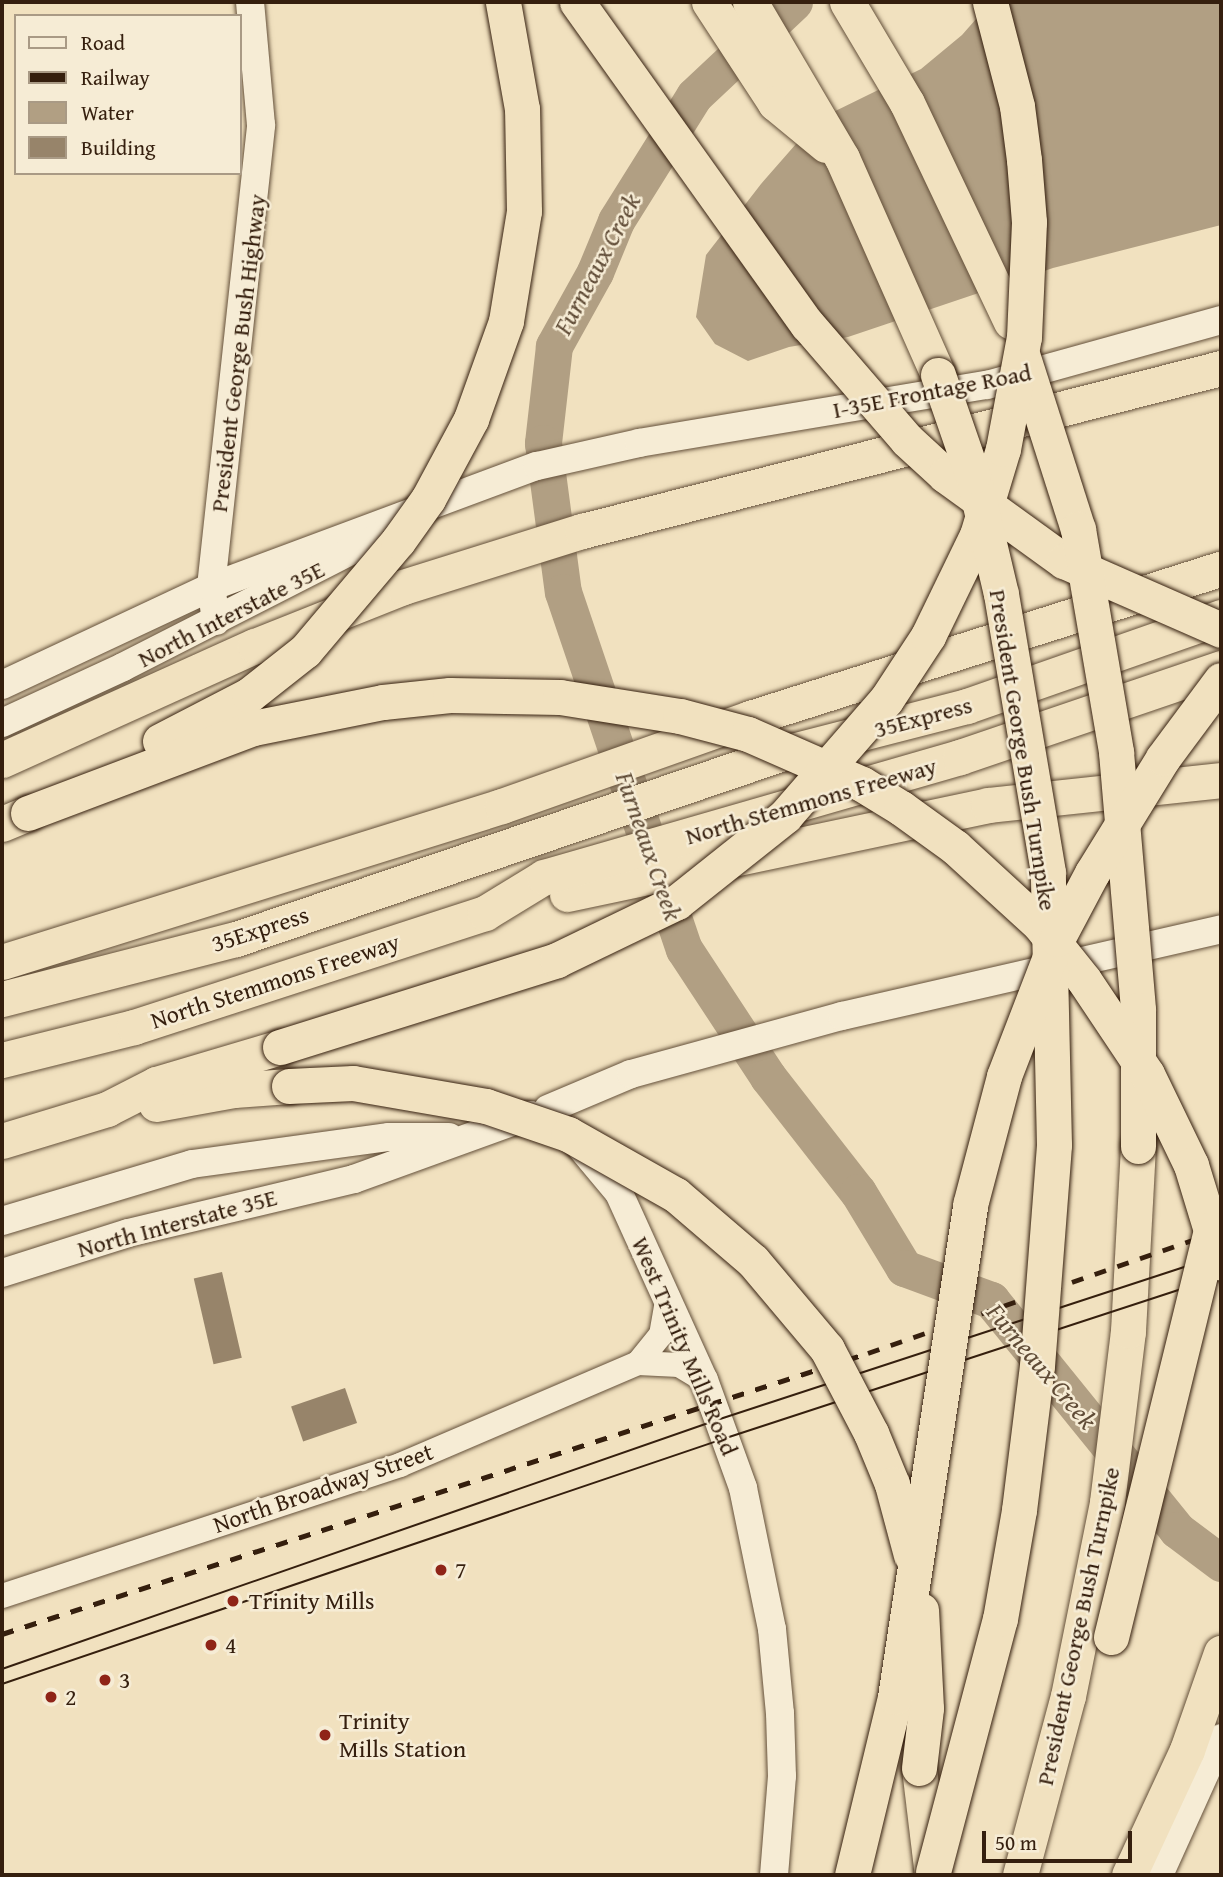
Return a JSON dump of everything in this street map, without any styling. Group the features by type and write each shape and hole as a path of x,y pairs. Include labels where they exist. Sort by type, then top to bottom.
{"highway":[{"path":"15,818 109,765 200,723 277,676 337,618 370,578 449,463 489,374 517,268 524,211 522,109 503,2"},
{"path":"577,2 815,335 907,440 945,475 1064,561 1221,630"},
{"path":"709,2 775,103 842,158"},
{"name":"President George Bush Turnpike","path":"750,2 842,158 924,340 973,476 1016,669 1048,885 1054,1145 1037,1366 1000,1619 932,1873"},
{"name":"President George Bush Turnpike","path":"847,2 907,103 1011,322 1078,529 1116,752 1138,1010 1135,1236 1109,1490 1056,1746 1020,1875"},
{"path":"107,1109 156,1083 488,983 628,929 677,902 757,842 867,725 928,636 977,535 1003,449 1024,337 1029,222 1024,160 1017,106 990,2"},
{"path":"2,760 255,646 404,587 582,531 1221,368"},
{"path":"2,962 502,806 750,718 1221,569"},
{"name":"35Express","path":"2,999 236,939 780,754 967,706 1221,617"},
{"name":"North Stemmons Freeway","path":"2,1060 134,1027 485,912 549,887 758,817 960,757 1221,668"},
{"path":"852,1875 895,1697 970,1205 1004,1076 1057,939 1092,873 1163,758 1221,680"},
{"path":"15,818 253,728 383,702 450,695 560,697 680,716 748,734 862,784 901,808 955,847 1040,925 1099,1000 1147,1074 1191,1165 1221,1263"},
{"path":"549,887 988,805 1221,780"},
{"path":"2,1141 107,1109 289,1086 354,1083 415,1090 486,1106 568,1134 620,1160 713,1223 802,1314 827,1349 892,1484 919,1588 926,1648 919,1768 932,1873"},
{"path":"1056,1746 1111,1637 1221,1185"},
{"path":"1129,1875 1187,1750 1221,1653"}],"main road":[{"name":"President George Bush Highway","path":"216,621 211,587 260,138 250,2"},
{"name":"I-35E Frontage Road","path":"639,443 987,385 1221,320"},
{"name":"North Interstate 35E","path":"2,685 211,587 454,493 537,466 639,443"},
{"name":"North Interstate 35E","path":"2,723 350,555 454,493"},
{"name":"North Interstate 35E","path":"2,1273 128,1233 354,1179 548,1109 631,1074 842,1016 1221,929"},
{"name":"West Trinity Mills Road","path":"548,1109 619,1193 704,1380 743,1488 772,1629 782,1776 774,1875"},
{"name":"North Interstate 35E","path":"2,1221 192,1164 389,1137 469,1137"},
{"path":"1159,1875 1221,1738"}],"street":[{"name":"North Broadway Street","path":"638,1363 661,1335 668,1297"},
{"name":"North Broadway Street","path":"2,1596 400,1465 638,1363 680,1365 704,1380"}],"water":[{"path":"991,2 1221,2 1221,225 1053,268 848,337 789,347 748,361 715,344 696,317 706,255 761,184 817,120 921,69 962,35"}],"building":[{"path":"222,1272 242,1358 214,1364 194,1279"},
{"path":"345,1388 357,1423 303,1442 291,1407"}],"waterway":[{"name":"Furneaux Creek","path":"794,2 694,96 616,221 595,272 554,346 543,443 563,592 684,949 768,1077 858,1192 904,1268 991,1300 1177,1530 1221,1563"}],"tram line":[{"path":"2,1669 720,1419 1221,1255"},
{"path":"2,1684 726,1438 1221,1276"}],"railway":[{"path":"2,1634 868,1353 1221,1230"}],"place":[{"name":"7","path":"441,1570"},
{"name":"Trinity Mills","path":"233,1601"},
{"name":"4","path":"211,1645"},
{"name":"3","path":"105,1680"},
{"name":"2","path":"51,1697"},
{"name":"Trinity Mills Station","path":"325,1735"}]}
